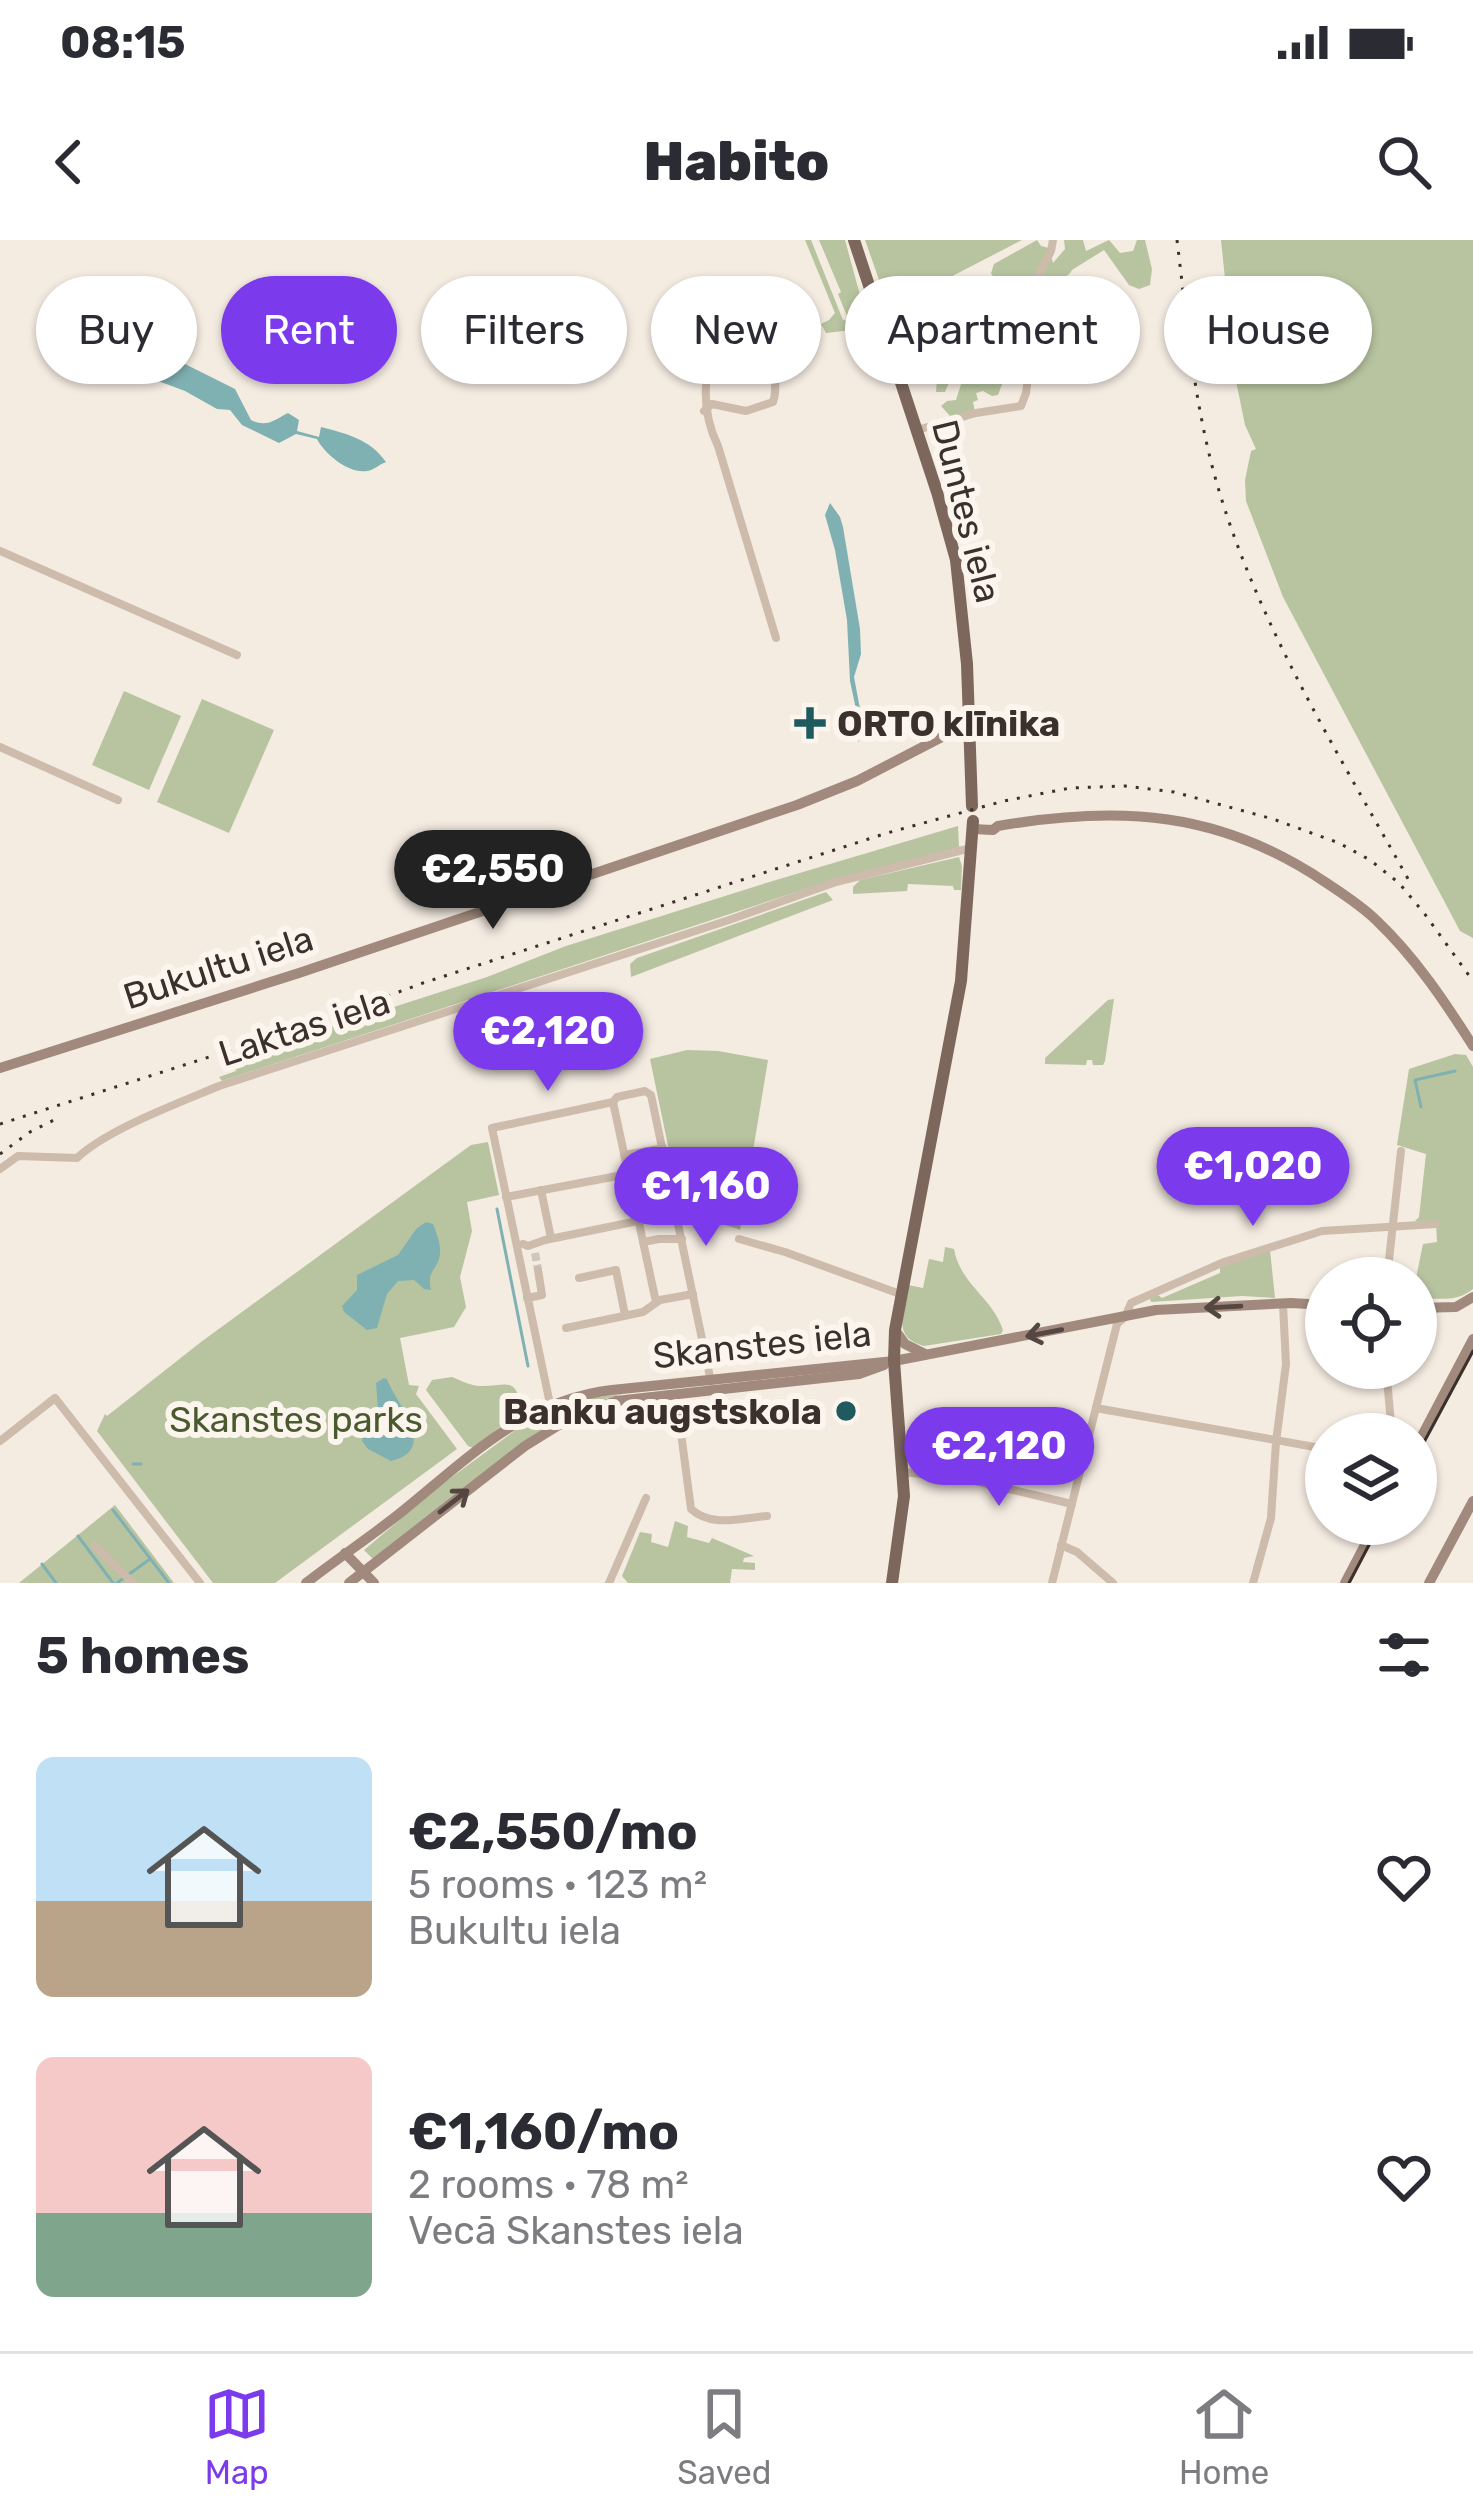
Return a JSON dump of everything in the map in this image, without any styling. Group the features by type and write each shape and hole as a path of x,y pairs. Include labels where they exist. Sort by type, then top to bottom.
{"main road":[{"name":"Duntes iela","path":"854,240 956,560 964,622 972,806"},
{"path":"892,1583 903,1515 895,1330 961,981 973,825"}],"street":[{"path":"917,430 1022,406 1031,355 1033,285 1052,245"},
{"path":"704,411 712,404 746,411 773,402 775,352 718,333 704,411 776,638"},
{"path":"0,551 238,655"},
{"name":"Bukultu iela","path":"0,1068 797,805 848,786 968,723"},
{"name":"Bukultu iela","path":"925,744 969,741"},
{"path":"0,747 118,800"},
{"path":"973,825 1071,815 1148,815 1207,826 1267,848 1378,921 1418,967 1473,1046"},
{"name":"Laktas iela","path":"0,1169 18,1156 77,1158 88,1148 219,1086 836,882 972,848"},
{"path":"550,1404 527,1298 526,1247 506,1197 492,1128 645,1091 651,1095 663,1148 711,1384"},
{"path":"613,1102 656,1302"},
{"path":"625,1155 663,1148"},
{"path":"1389,1257 1401,1151"},
{"path":"506,1197 629,1174"},
{"path":"541,1190 548,1239"},
{"path":"526,1247 677,1213"},
{"path":"1052,1583 1118,1324 1131,1303 1224,1262 1307,1235 1436,1224"},
{"path":"643,1242 682,1239"},
{"path":"739,1239 900,1294"},
{"path":"527,1298 542,1295 538,1270"},
{"path":"579,1278 616,1270 625,1315"},
{"path":"566,1328 643,1312 656,1302 693,1294"},
{"path":"1437,1308 1473,1297"},
{"name":"Skanstes iela","path":"306,1583 507,1428 550,1404 596,1392 711,1384 894,1361 1156,1310 1305,1304"},
{"path":"1253,1583 1270,1527 1286,1364 1283,1305"},
{"path":"895,1330 904,1344 928,1355"},
{"path":"1434,1413 1473,1339"},
{"name":"Skanstes iela","path":"349,1583 556,1425 616,1401 676,1394 711,1384"},
{"path":"676,1394 691,1509 701,1518 717,1521 767,1516"},
{"path":"0,1441 55,1398 200,1583"},
{"path":"1096,1408 1305,1446"},
{"path":"902,1472 967,1479 1072,1504"},
{"path":"609,1583 646,1498"},
{"path":"1429,1583 1473,1501"},
{"path":"1061,1545 1077,1552 1113,1583"},
{"path":"1345,1583 1365,1545"},
{"path":"95,1546 133,1583"},
{"path":"345,1553 374,1583"}],"green space":[{"path":"805,240 811,240 845,320 845,331 826,333 821,324 835,313"},
{"path":"819,240 845,240 855,276 845,276 845,311"},
{"path":"865,240 1022,240 952,276 878,276"},
{"path":"1037,240 1049,248 1053,263 1065,249 1064,240 1083,240 1086,251 1109,240 1120,253 1133,251 1137,240 1145,240 1152,269 1150,285 1140,289 1140,276 1123,276 1104,250 1066,276 993,276 994,264"},
{"path":"1221,240 1473,240 1473,938 1460,931 1283,597 1246,501 1245,480 1251,451 1256,449 1245,425 1237,384 1372,384 1372,276 1225,276"},
{"path":"961,384 1002,384 998,395 976,393 975,412 951,417 941,406 956,400"},
{"path":"124,691 181,716 149,790 92,765"},
{"path":"202,699 274,730 229,833 157,802"},
{"path":"958,826 959,847 836,879 222,1081 219,1077 236,1071 232,1059 487,977 566,946"},
{"path":"959,857 961,890 908,884 907,891 853,894 860,880"},
{"path":"826,892 833,900 631,977 630,964 637,958"},
{"path":"1114,999 1103,1065 1093,1065 1092,1060 1086,1065 1045,1064 1045,1058"},
{"path":"687,1050 768,1060 740,1230 689,1211 682,1213 650,1059"},
{"path":"1455,1054 1466,1055 1473,1067 1473,1289 1453,1298 1437,1298 1437,1257 1420,1257 1423,1244 1437,1242 1436,1222 1415,1221 1426,1154 1397,1145 1409,1069"},
{"name":"Skanstes parks","path":"488,1142 499,1195 467,1202 472,1231 460,1277 466,1307 454,1327 400,1338 409,1385 419,1386 416,1394 457,1449 275,1583 213,1583 97,1431 105,1414 471,1145"},
{"path":"945,1247 954,1249 963,1272 992,1308 1001,1334 924,1346 907,1337 902,1322 908,1285 923,1288 929,1259 943,1262"},
{"path":"1270,1250 1275,1298 1151,1302 1158,1295 1162,1298 1220,1273 1220,1267"},
{"path":"452,1377 477,1386 513,1387 522,1410 473,1448 468,1446 426,1390 432,1380"},
{"path":"623,1394 589,1403 537,1433 373,1559 364,1550 536,1415 581,1399"},
{"path":"115,1505 174,1583 19,1583"},
{"path":"675,1521 688,1526 687,1537 709,1543 712,1538 754,1556 743,1562 755,1563 755,1570 732,1569 730,1583 628,1583 622,1576 640,1532 652,1534 651,1542 668,1547"}],"water":[{"path":"197,370 235,389 251,420 266,423 288,413 299,420 297,431 319,437 321,427 349,435 373,448 386,462 367,471 352,469 331,456 317,439 296,434 279,443 242,425 230,410 217,409 166,384 197,384"},
{"path":"830,503 843,527 860,629 861,654 854,677 863,725 858,743 847,620 825,515"},
{"path":"426,1222 433,1224 440,1249 431,1290 414,1280 398,1281 387,1294 377,1328 367,1330 342,1306 357,1290 357,1275 398,1255"},
{"path":"384,1378 414,1437 405,1455 391,1461 362,1441 364,1433 379,1423 376,1383"}],"waterway":[{"path":"1421,1107 1415,1080 1455,1071"},
{"path":"497,1209 528,1366"},
{"path":"133,1464 141,1464"},
{"path":"113,1510 169,1583"},
{"path":"78,1536 113,1583"},
{"path":"117,1583 150,1559"},
{"path":"42,1564 56,1583"}],"tunnel":[{"path":"535,1253 538,1270"}],"tram line":[{"path":"1437,1418 1473,1351"},
{"path":"1349,1583 1369,1545"}],"railway":[{"path":"1177,240 1202,424 1234,537 1303,690 1412,886"},
{"path":"0,1124 887,833 1070,788 1125,786 1174,792 1339,843 1399,883 1473,981"},
{"path":"0,1154 56,1119"}],"place":[{"name":"ORTO klīnika","path":"810,723"},
{"name":"Banku augstskola","path":"846,1411"}]}
